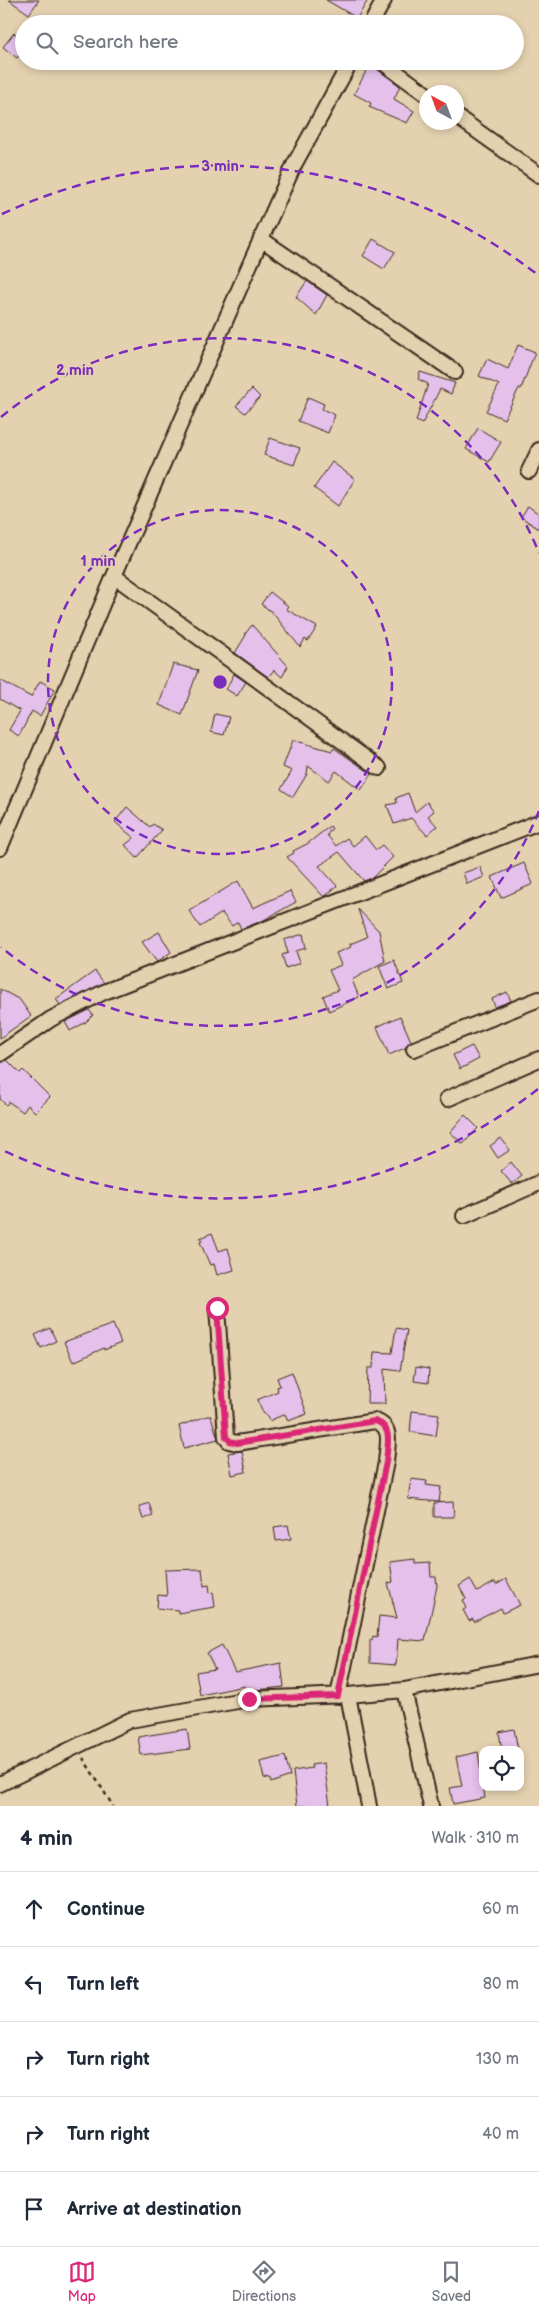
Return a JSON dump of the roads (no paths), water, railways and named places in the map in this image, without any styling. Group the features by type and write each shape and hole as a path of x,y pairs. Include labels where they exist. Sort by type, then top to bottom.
{"street":[{"path":"376,15 384,0"},
{"path":"0,848 114,576 261,239 294,165 346,70"},
{"path":"393,70 419,89"},
{"path":"464,122 539,175"},
{"path":"261,239 455,372"},
{"path":"529,471 539,450"},
{"path":"114,576 379,768"},
{"path":"0,1054 51,1019 104,992 539,822"},
{"path":"414,1049 539,999"},
{"path":"447,1099 539,1059"},
{"path":"464,1216 539,1183"},
{"path":"217,1308 226,1437 230,1441 237,1443 375,1421 384,1423 388,1431 386,1462 343,1695 369,1806"},
{"path":"0,1784 130,1720 249,1699 404,1690 539,1664"},
{"path":"404,1690 431,1806"}]}
